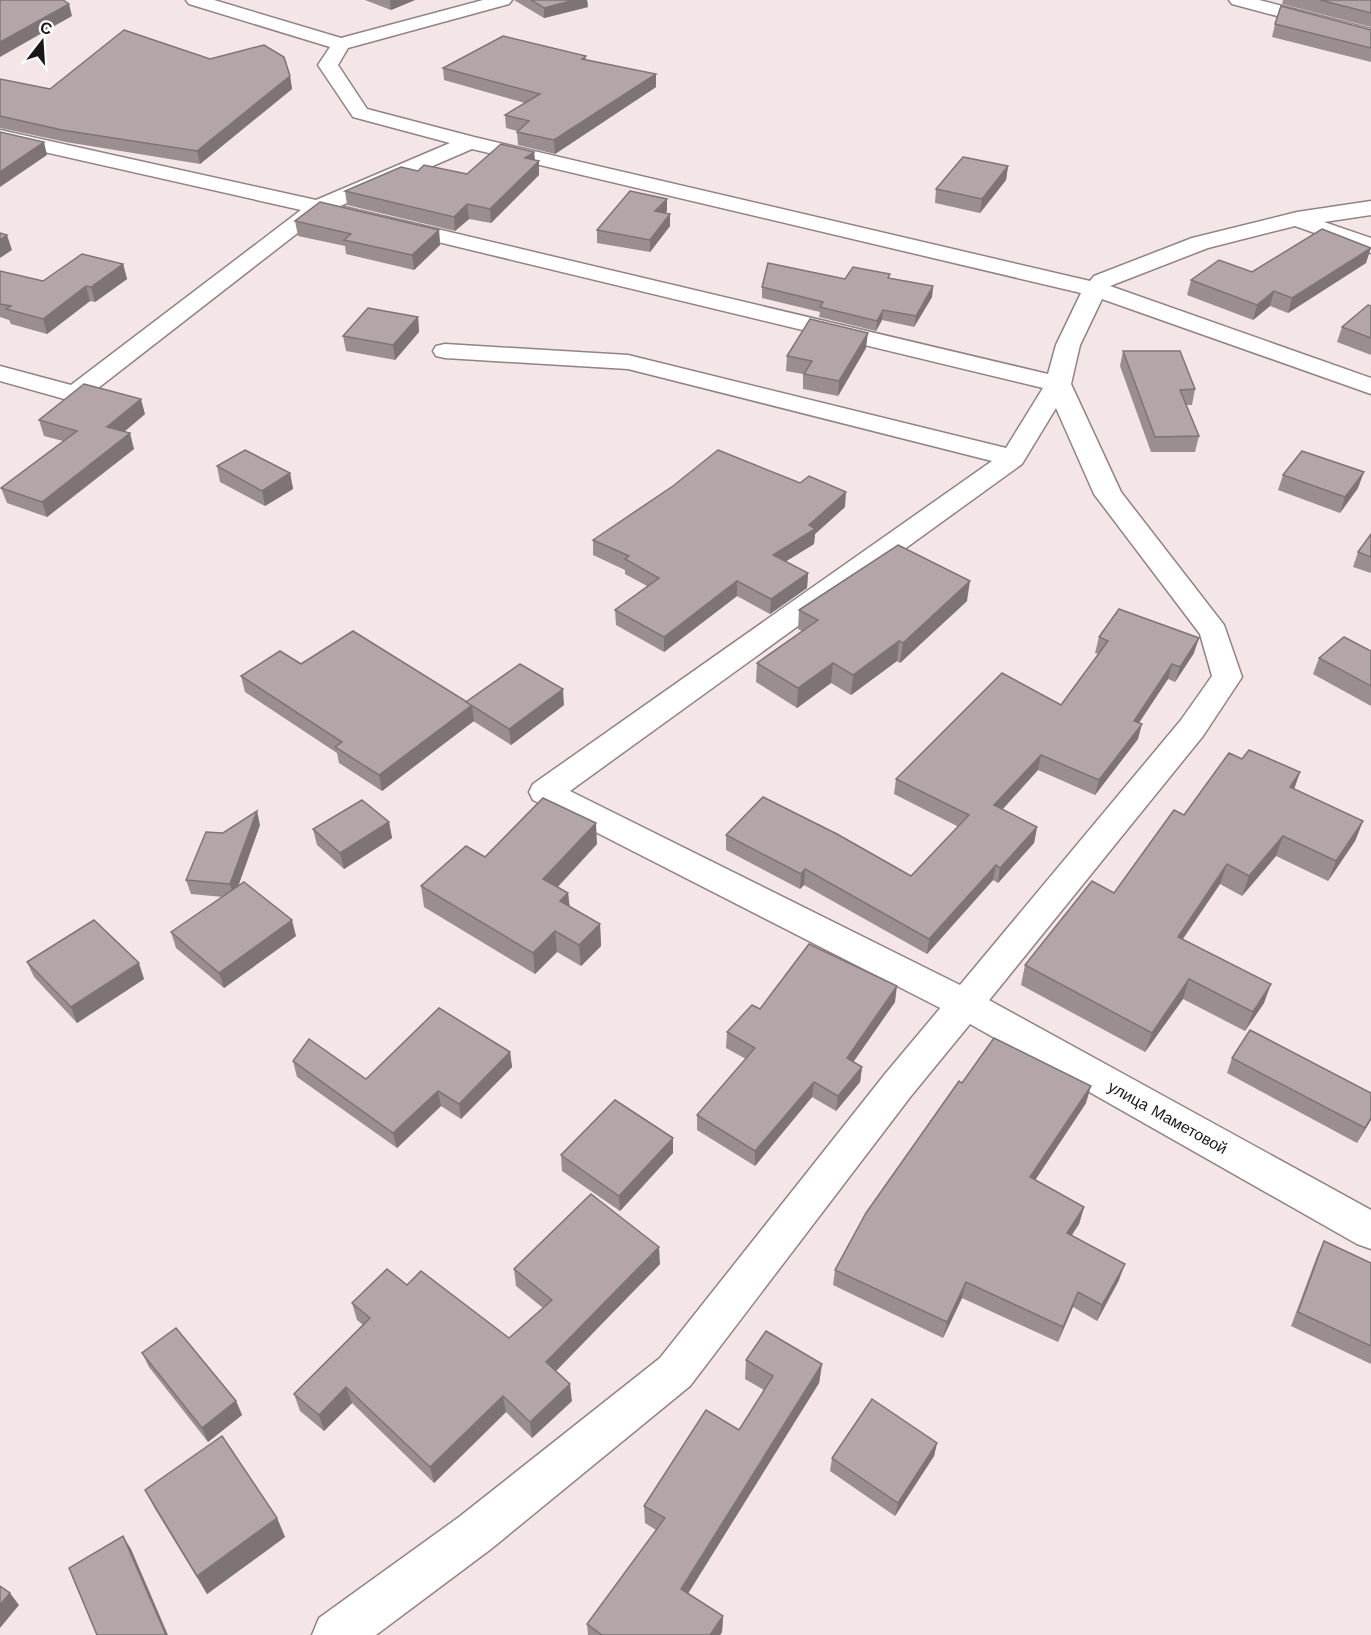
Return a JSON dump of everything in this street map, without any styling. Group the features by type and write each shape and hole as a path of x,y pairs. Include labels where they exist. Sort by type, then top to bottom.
{"street":[{"path":"195,0 341,44 503,0"},
{"path":"1238,0 1371,35"},
{"path":"341,44 328,65 360,113 470,142 1095,290 1371,386"},
{"path":"0,136 318,207 1058,384"},
{"path":"0,373 75,394 318,207 470,142"},
{"path":"445,351 628,362 1013,458 1058,384 1068,345 1095,290 1102,281 1200,243 1297,219 1371,208"},
{"path":"1297,219 1371,246"},
{"path":"336,1635 475,1533 675,1372 898,1085 1192,728 1227,677 1214,632 1108,494 1058,384"},
{"name":"улица Маметовой","path":"1013,458 545,792 965,1004 1371,1231"}],"building":[{"path":"0,0 63,0 69,4 0,42"},
{"path":"531,0 574,0 544,8"},
{"path":"1320,0 1371,0 1371,13"},
{"path":"1281,6 1371,30 1371,48 1275,24"},
{"path":"124,30 210,59 264,45 284,57 290,76 197,151 62,130 0,116 0,79 50,89"},
{"path":"503,36 586,56 582,59 656,74 554,140 517,132 529,121 505,115 540,94 443,68"},
{"path":"0,132 44,142 0,172"},
{"path":"501,144 534,152 525,158 539,161 490,209 467,204 454,217 345,191 401,167 418,171 424,165 467,174"},
{"path":"963,157 1008,166 982,199 936,189"},
{"path":"630,191 667,199 655,211 670,214 650,240 597,230"},
{"path":"320,202 439,230 412,255 344,240 351,234 295,221"},
{"path":"1322,229 1371,248 1292,298 1274,291 1257,305 1191,280 1219,260 1252,272"},
{"path":"0,233 7,235 0,240"},
{"path":"82,254 123,264 91,287 86,286 43,319 6,309 11,306 0,304 0,271 43,281"},
{"path":"768,263 845,279 853,267 890,274 888,278 933,286 916,316 883,310 877,321 820,307 823,302 762,287"},
{"path":"1368,305 1371,306 1371,338 1342,327"},
{"path":"368,308 418,317 393,345 343,336"},
{"path":"810,319 868,333 839,381 804,374 812,361 787,356"},
{"path":"1123,351 1180,351 1195,389 1180,390 1199,436 1155,437"},
{"path":"84,384 141,399 107,427 130,433 42,502 1,488 77,431 39,420"},
{"path":"245,450 290,473 262,491 217,466"},
{"path":"718,450 800,483 809,476 846,492 809,525 815,529 773,555 808,573 771,599 737,581 664,637 615,610 659,578 625,559 629,556 593,540 673,486"},
{"path":"1302,451 1364,472 1345,497 1283,475"},
{"path":"1371,534 1371,557 1358,552"},
{"path":"898,545 970,581 903,643 899,641 853,675 833,663 798,688 757,663 818,620 799,610"},
{"path":"1119,609 1199,638 1180,667 1172,664 1134,721 1142,724 1099,780 1041,755 994,805 1037,827 1000,868 996,865 929,939 805,869 801,874 726,835 763,797 837,834 911,876 969,815 896,779 1002,673 1061,705 1108,641 1099,637"},
{"path":"353,631 472,705 379,775 335,747 342,742 241,676 280,651 301,664"},
{"path":"1344,637 1371,651 1371,686 1319,658"},
{"path":"520,664 563,689 509,729 466,702"},
{"path":"1249,750 1300,772 1290,787 1363,821 1336,861 1283,836 1249,876 1227,864 1178,937 1271,984 1253,1012 1189,979 1152,1033 1025,965 1092,881 1114,893 1174,810 1184,815 1229,753 1242,759"},
{"path":"543,798 596,823 543,879 568,893 560,901 600,924 579,945 555,931 533,953 421,886 466,846 485,857"},
{"path":"362,800 389,822 340,853 313,829"},
{"path":"257,811 230,884 186,880 206,832 223,833"},
{"path":"244,882 292,920 219,973 171,932"},
{"path":"94,920 139,963 71,1007 27,962"},
{"path":"809,944 897,986 847,1058 862,1067 838,1096 814,1082 755,1151 697,1115 755,1048 727,1032 752,1005 760,1009"},
{"path":"439,1008 510,1052 459,1104 438,1091 393,1133 293,1061 309,1039 366,1079"},
{"path":"1250,1030 1371,1093 1371,1118 1365,1128 1232,1058"},
{"path":"994,1038 1091,1086 1030,1177 1084,1207 1067,1233 1125,1264 1102,1305 1078,1292 1063,1327 966,1282 947,1322 835,1270 866,1213 959,1081 962,1083"},
{"path":"615,1100 673,1138 619,1196 561,1155"},
{"path":"591,1194 659,1247 546,1362 570,1384 530,1422 503,1396 430,1467 346,1387 319,1415 294,1394 370,1318 352,1303 387,1269 407,1285 421,1271 509,1338 552,1300 514,1269"},
{"path":"1324,1241 1371,1263 1371,1346 1298,1312"},
{"path":"176,1328 236,1401 202,1428 142,1353"},
{"path":"766,1331 822,1364 681,1589 723,1616 710,1635 602,1635 587,1624 665,1518 644,1506 706,1410 739,1430 773,1376 746,1360"},
{"path":"872,1399 937,1443 898,1503 832,1458"},
{"path":"222,1436 277,1518 197,1576 145,1490"},
{"path":"123,1536 166,1635 97,1635 69,1568"},
{"path":"0,1586 10,1593 0,1605"}]}
